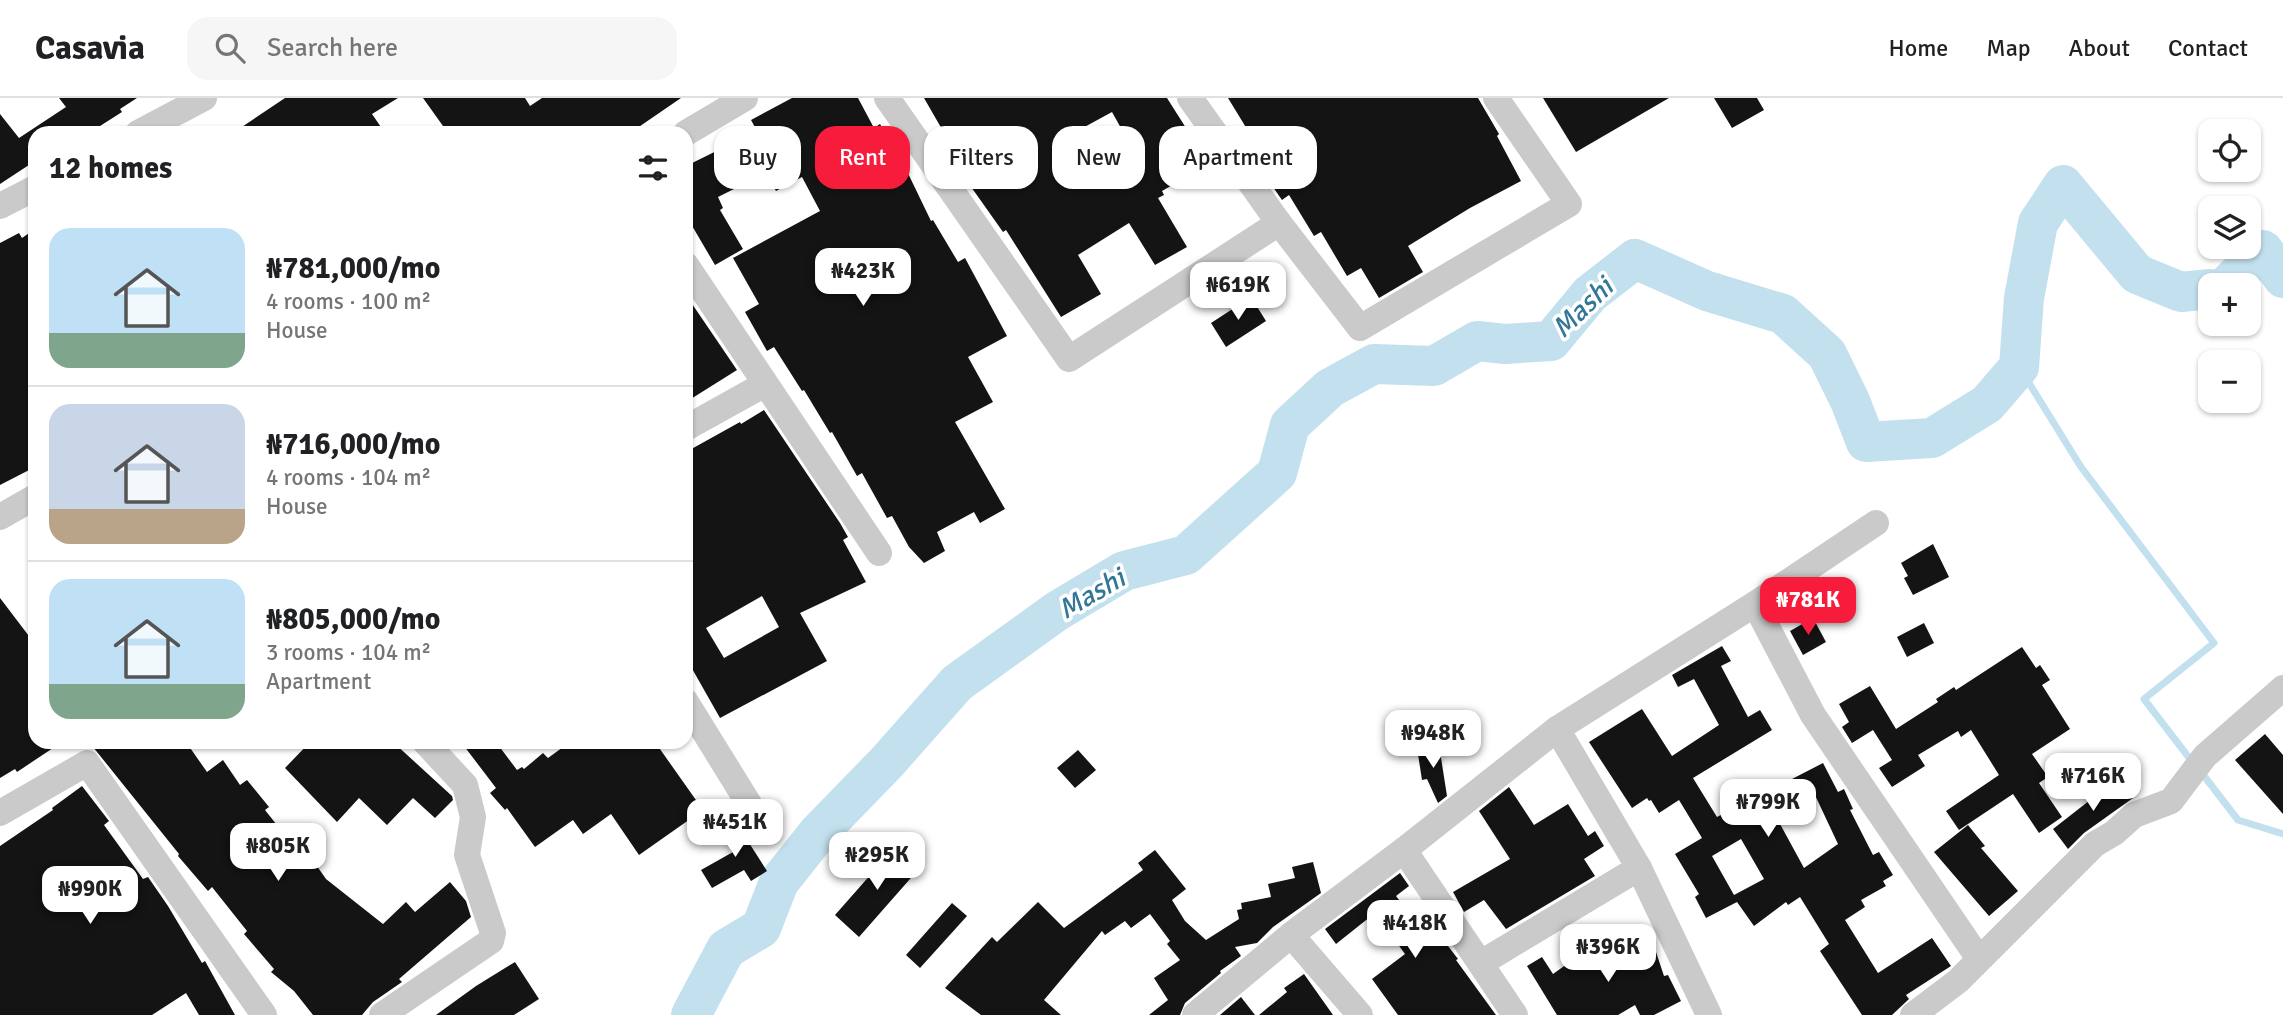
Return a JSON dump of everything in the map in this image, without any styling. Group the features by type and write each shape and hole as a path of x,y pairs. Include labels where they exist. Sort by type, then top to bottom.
{"street":[{"path":"151,126 204,98"},
{"path":"693,129 745,98"},
{"path":"887,98 1069,359 1279,223"},
{"path":"1190,98 1279,223 1360,328 1569,204 1496,98"},
{"path":"0,206 28,192"},
{"path":"693,276 879,553"},
{"path":"693,424 765,384"},
{"path":"0,517 28,501"},
{"path":"1195,1015 1290,935 1404,850 1557,729 1755,604 1876,523"},
{"path":"1755,604 1813,715 1979,959"},
{"path":"1913,1015 1958,981 2095,844 2114,833 2134,815 2171,801 2197,767 2283,688"},
{"path":"693,713 754,813"},
{"path":"1557,729 1639,868 1709,1015"},
{"path":"382,1015 491,941 494,933 467,855 472,817 465,785 432,749"},
{"path":"0,813 87,763 264,1015"},
{"path":"1404,850 1515,1015"},
{"path":"1481,963 1639,868"},
{"path":"1290,935 1360,1015"}],"building":[{"path":"59,98 137,98 120,109 122,112 100,126 37,126 66,107"},
{"path":"285,98 398,98 372,114 380,126 243,126"},
{"path":"423,98 525,98 530,106 542,98 681,98 640,126 443,126"},
{"path":"792,98 858,98 873,126 815,126 815,189 910,189 910,177 931,221 933,220 958,262 965,258 1007,336 968,357 993,402 955,422 1005,509 980,523 974,512 937,532 945,551 924,563 909,547 892,516 887,518 862,473 857,476 832,432 830,433 774,347 767,351 745,312 759,304 733,258 820,211 801,178 801,126 754,126 751,120"},
{"path":"924,98 1167,98 1185,126 1159,126 1159,189 1166,189 1162,191 1164,195 1158,198 1187,247 1155,265 1129,223 1078,255 1101,294 1061,317 1006,230 1003,232 973,189 1038,189 1038,126 940,126"},
{"path":"1228,98 1478,98 1521,181 1408,246 1423,272 1379,298 1361,268 1347,276 1321,232 1314,236 1289,195 1282,200 1274,189 1317,189 1317,126 1245,126"},
{"path":"1543,98 1669,98 1576,152"},
{"path":"1714,98 1757,98 1764,110 1732,128"},
{"path":"0,114 19,138 28,132 28,166 0,184"},
{"path":"714,152 714,189 734,189 718,197 723,208 720,210 743,249 715,265 693,227 693,163"},
{"path":"19,233 22,238 28,234 28,471 0,485 0,243"},
{"path":"1251,297 1266,321 1226,347 1211,323"},
{"path":"693,305 737,370 693,398"},
{"path":"764,410 840,523 848,537 843,540 866,582 800,613 827,661 720,718 693,670 693,448 740,422 741,424","holes":["762,596 779,627 724,658 706,628"]},
{"path":"1933,544 1949,577 1913,595 1904,578 1908,576 1901,563"},
{"path":"0,598 28,635 28,749 52,749 17,772 15,769 0,778"},
{"path":"1813,618 1826,642 1803,655 1790,631"},
{"path":"1924,623 1934,643 1907,657 1897,637"},
{"path":"1722,646 1731,661 1721,666 1748,717 1760,710 1772,730 1693,778 1717,817 1823,763 1838,792 1844,789 1853,809 1850,810 1873,855 1879,852 1893,875 1883,881 1886,886 1861,900 1865,907 1845,920 1878,973 1932,938 1951,966 1906,995 1909,999 1892,1015 1862,1015 1820,951 1829,944 1800,897 1788,905 1786,902 1754,926 1737,902 1706,918 1695,897 1699,894 1675,854 1702,838 1679,800 1659,813 1647,798 1632,808 1589,742 1642,709 1672,756 1719,725 1694,679 1678,687 1672,675","holes":["1814,793 1838,844 1804,868 1774,813","1741,839 1764,879 1734,895 1712,856"]},
{"path":"2022,647 2036,668 2040,665 2050,680 2042,685 2070,729 2032,754 2048,777 2039,783 2062,817 2039,833 2013,794 1959,830 1946,811 1999,775 1971,730 1961,737 1958,731 1918,755 1925,766 1892,787 1879,768 1892,760 1873,730 1852,743 1842,727 1849,722 1839,704 1870,686 1896,729 1938,702 1936,699 1954,687 1956,690"},
{"path":"2265,734 2283,755 2283,814 2235,760"},
{"path":"1439,745 1447,796 1438,803 1427,779 1422,780 1417,748"},
{"path":"95,749 191,749 207,772 223,760 240,785 247,780 269,807 265,810 299,853 305,849 326,879 383,924 406,902 415,912 450,882 466,901 471,917 399,979 402,982 373,1002 362,1015 313,1015 294,991 271,972 274,969 244,934 247,931 212,887 208,891"},
{"path":"303,749 401,749 452,796 453,800 435,818 413,798 387,825 359,798 337,822 285,768"},
{"path":"466,749 501,749 517,770 522,767 524,769 543,753 548,758 560,749 660,749 703,810 639,855 611,814 583,834 573,820 535,847 507,808 505,810 490,793 496,788"},
{"path":"1078,750 1096,770 1075,788 1057,768"},
{"path":"2117,779 2133,798 2084,833 2068,849 2053,829"},
{"path":"82,786 109,821 104,825 143,879 148,877 202,963 205,961 235,1015 199,1015 186,993 152,1015 0,1015 0,846 53,810 52,808"},
{"path":"1509,787 1534,825 1568,804 1588,836 1595,831 1604,846 1584,859 1595,876 1506,929 1484,900 1464,912 1453,892 1510,859 1479,811"},
{"path":"735,821 767,871 751,881 744,870 712,888 701,870 733,852 719,831"},
{"path":"1968,825 1985,846 1981,848 2018,891 1989,916 1934,852"},
{"path":"895,847 913,861 910,865 917,871 859,937 835,915"},
{"path":"1155,850 1186,889 1172,900 1185,921 1206,940 1239,919 1237,910 1242,909 1241,903 1271,897 1268,884 1295,878 1292,867 1313,862 1321,893 1273,927 1257,943 1235,947 1241,956 1185,1003 1180,1015 1149,1015 1168,1000 1154,978 1180,960 1167,944 1170,941 1150,914 1131,928 1125,921 1105,935 1102,931 1044,1000 1061,1015 981,1015 945,988 992,937 997,942 1038,902 1064,928 1143,870 1138,863"},
{"path":"1400,873 1409,886 1396,896 1418,925 1429,916 1437,928 1435,929 1496,1015 1398,1015 1372,979 1405,954 1375,913 1336,944 1325,929"},
{"path":"952,903 967,916 920,968 906,955"},
{"path":"1652,940 1664,976 1668,975 1681,1001 1654,1015 1640,1015 1635,1005 1618,1015 1557,1015 1527,966 1542,957 1553,974 1585,951 1591,961"},
{"path":"515,962 539,999 514,1015 436,1015 476,986"},
{"path":"1304,974 1333,1015 1259,1015 1287,992 1284,988"},
{"path":"1241,997 1255,1015 1220,1015"}],"waterway":[{"name":"Mashi","path":"691,1015 726,949 761,928 779,882 818,833 887,762 957,683 1057,611 1124,571 1186,555 1277,473 1290,425 1330,388 1374,364 1434,366 1477,341 1505,344 1551,341 1590,294 1635,259 1707,291 1783,314 1827,354 1866,442 1932,438 1987,404 2019,367 2024,298 2038,223 2063,185 2137,274 2181,292 2198,290"},
{"name":"Mashi","path":"2239,273 2263,250 2283,278"},
{"path":"2019,367 2081,467 2214,643 2144,699 2193,763"},
{"path":"2201,772 2238,820 2283,834"}]}
